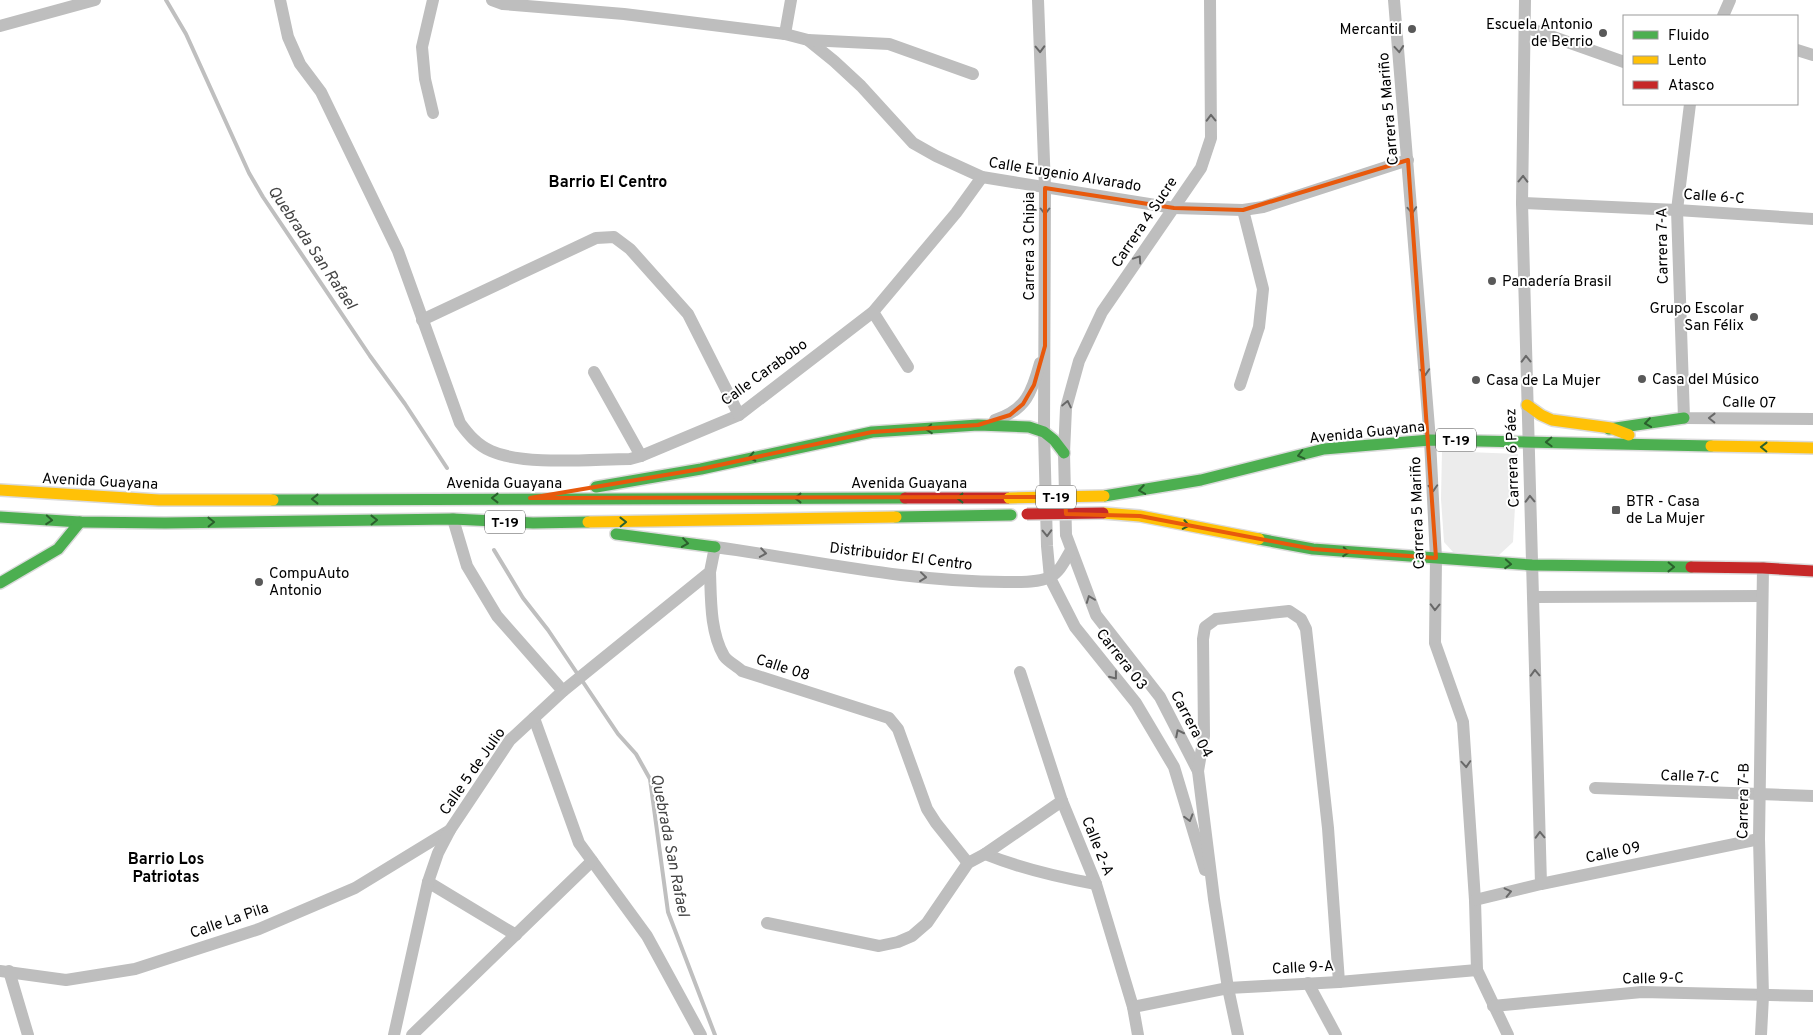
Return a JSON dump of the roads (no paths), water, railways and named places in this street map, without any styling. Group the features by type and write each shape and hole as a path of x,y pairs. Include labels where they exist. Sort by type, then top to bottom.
{"highway":[{"path":"1527,405 1552,420 1611,428 1654,444"},
{"path":"1569,442 1611,428 1684,418"},
{"path":"530,498 702,469 872,432 978,425 1029,428 1044,432 1064,452"},
{"name":"Avenida Guayana","path":"0,490 159,500 1009,498 1104,496 1201,480 1324,449 1430,440 1813,448"},
{"name":"T-19","path":"0,517 80,522 165,523 453,519 532,523 1103,513 1140,516 1313,549 1532,566 1762,568 1813,571"},
{"path":"0,583 58,548 80,522"},
{"path":"532,523 714,547"}],"street":[{"path":"0,26 95,0"},
{"path":"280,0 288,37 300,64 321,92 398,251 422,320 596,238 614,237 630,249 688,314 739,415"},
{"path":"433,0 422,47 425,79 433,112"},
{"path":"785,34 791,0"},
{"name":"Carrera 3 Chipia","path":"1038,0 1046,188 1044,432"},
{"name":"Carrera 4 Sucre","path":"1064,452 1066,408 1079,361 1102,312 1201,168 1211,138 1210,0"},
{"name":"Carrera 5 Mariño","path":"1394,0 1430,440 1436,558 1435,643 1463,722 1475,900 1477,970"},
{"name":"Carrera 6 Páez","path":"1525,0 1522,203 1532,597 1542,884"},
{"path":"1724,15 1730,0"},
{"name":"Calle Eugenio Alvarado","path":"500,1 785,34 808,40 861,86 913,143 982,177 1174,208 1243,210 1263,207 1408,160"},
{"path":"1525,27 1623,62"},
{"path":"808,40 889,44 973,74"},
{"path":"1798,50 1813,55"},
{"name":"Carrera 7-A","path":"1684,418 1677,210 1690,105"},
{"name":"Calle Carabobo","path":"422,320 460,423 472,438 490,450 510,458 630,459 739,415 872,312 956,213 982,177"},
{"name":"Calle 6-C","path":"1522,203 1677,210 1813,219"},
{"path":"1240,385 1259,327 1263,289 1243,210"},
{"path":"872,312 908,366"},
{"path":"978,425 1010,415 1023,404 1034,385 1045,346"},
{"path":"594,372 641,456"},
{"name":"Calle 07","path":"1684,418 1813,419"},
{"name":"Carrera 03","path":"1044,432 1047,546 1050,578 1075,626 1136,704 1174,767 1214,899"},
{"name":"Carrera 04","path":"1064,452 1066,535 1096,615 1160,697 1198,772 1214,899 1228,988 1238,1035"},
{"path":"453,519 468,566 497,616 568,687"},
{"path":"710,572 714,547"},
{"name":"Distribuidor El Centro","path":"714,547 877,572 967,582 1028,582 1050,578"},
{"path":"1050,578 1061,566 1071,550"},
{"name":"Carrera 7-B","path":"1761,1035 1763,996 1759,839 1762,568"},
{"name":"Calle 5 de Julio","path":"394,1035 428,882 438,853 450,830 510,740 568,687 710,572"},
{"name":"Calle 08","path":"710,572 712,610 717,638 725,657 742,671 889,718 898,729 928,809 936,823 968,863"},
{"path":"1532,597 1762,596"},
{"path":"1198,772 1204,736 1203,639 1205,627 1216,619 1289,611 1301,619 1306,629 1328,828 1339,982"},
{"name":"Calle 2-A","path":"1020,672 1062,801 1096,884 1138,1035"},
{"path":"534,718 578,843 648,936 701,1035"},
{"name":"Calle 7-C","path":"1595,788 1813,796"},
{"path":"767,922 880,946 898,942 912,936 927,923 968,863 985,854 1062,801"},
{"name":"Calle La Pila","path":"5,971 66,980 135,969 259,929 355,888 450,830"},
{"name":"Calle 09","path":"1475,900 1542,884 1759,839"},
{"path":"985,854 1039,873 1096,884"},
{"path":"412,1035 592,861"},
{"path":"428,882 516,935"},
{"path":"1477,970 1508,1035"},
{"name":"Calle 9-A","path":"1132,1008 1228,988 1339,982 1477,970"},
{"path":"5,971 28,1035"},
{"path":"1308,983 1336,1035"},
{"name":"Calle 9-C","path":"1493,1006 1642,992 1813,996"}],"waterway":[{"name":"Quebrada San Rafael","path":"166,0 186,34 249,173 263,197 447,468"},
{"name":"Quebrada San Rafael","path":"494,550 523,598 548,630 618,734 636,754 650,779 668,912 715,1035"}],"place":[{"name":"Mercantil","path":"1412,29"},
{"name":"Escuela Antonio de Berrio","path":"1603,33"},
{"name":"Panadería Brasil","path":"1492,281"},
{"name":"Grupo Escolar San Félix","path":"1754,317"},
{"name":"Casa del Músico","path":"1642,379"},
{"name":"Casa de La Mujer","path":"1476,380"},
{"name":"BTR - Casa de La Mujer","path":"1616,510"},
{"name":"CompuAuto Antonio","path":"259,582"}],"district":[{"name":"Barrio El Centro","path":"608,181"},
{"name":"Barrio Los Patriotas","path":"166,867"}]}
